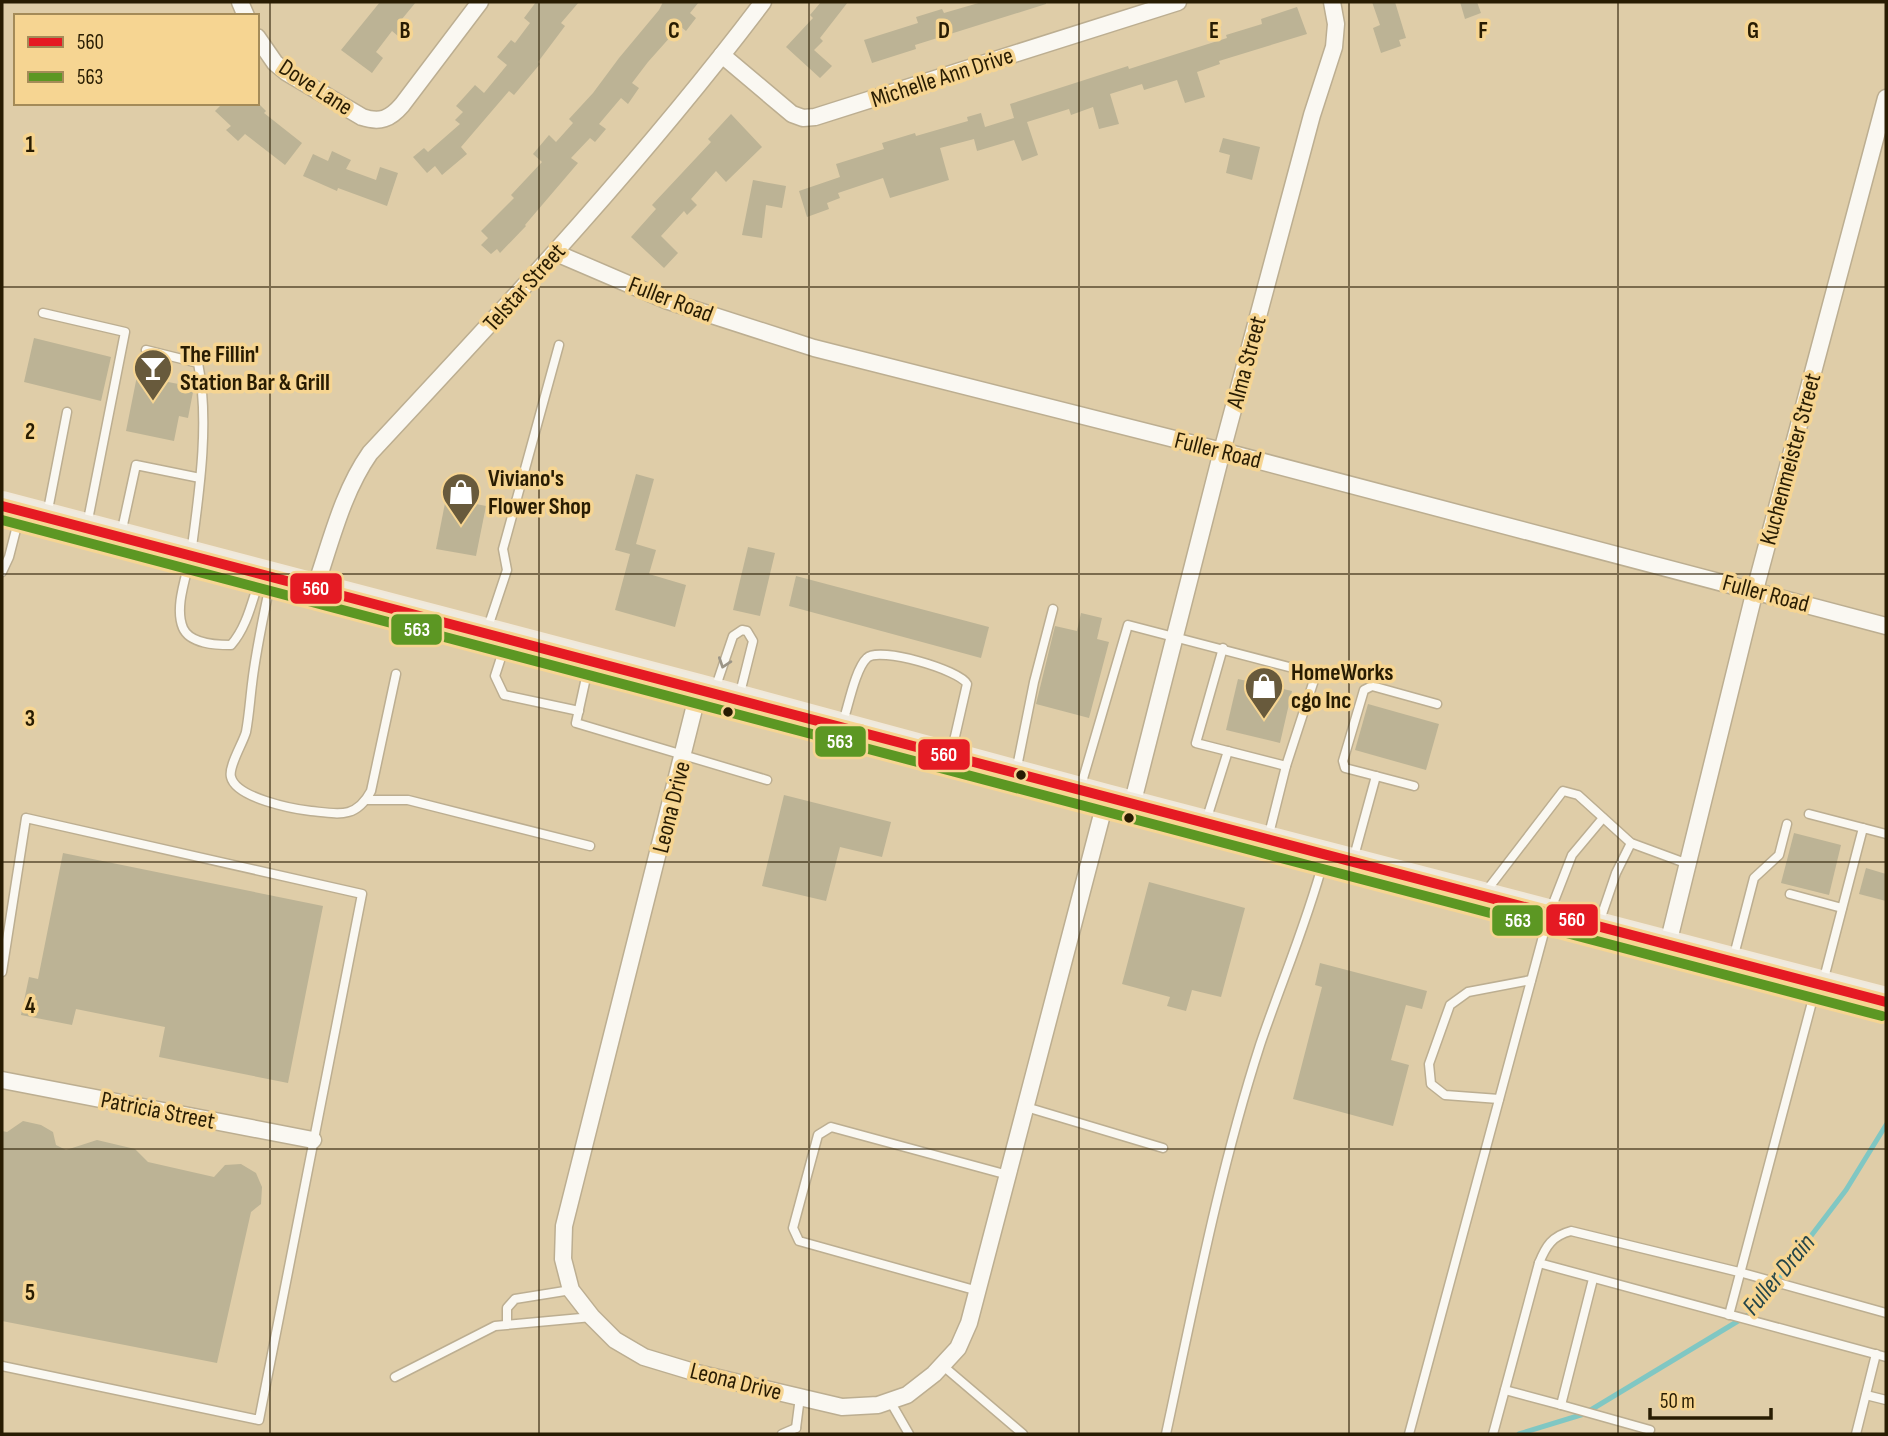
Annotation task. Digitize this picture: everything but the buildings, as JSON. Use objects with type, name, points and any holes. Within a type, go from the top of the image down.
[{"type":"main road","points":[[23,512],[1079,792],[1886,1002]]},
{"type":"street","name":"Dove Lane","points":[[259,40],[275,63],[286,72],[362,117],[372,121],[384,120],[402,105],[480,2]]},
{"type":"street","name":"Telstar Street","points":[[315,588],[349,489],[370,453],[556,253],[722,55],[762,2]]},
{"type":"street","name":"Michelle Ann Drive","points":[[722,55],[792,114],[803,118],[815,117],[1136,8],[1178,2]]},
{"type":"street","name":"Alma Street","points":[[1119,802],[1174,638],[1312,114],[1334,47],[1336,24],[1332,2]]},
{"type":"street","name":"Kuchenmeister Street","points":[[1668,944],[1755,590],[1886,98]]},
{"type":"street","name":"Fuller Road","points":[[556,253],[668,301],[814,348],[1222,451],[1886,626]]},
{"type":"street","name":"Leona Drive","points":[[717,694],[684,754],[564,1226],[563,1259],[571,1290],[615,1340],[644,1357],[697,1373],[842,1407],[878,1405],[907,1395],[958,1348],[978,1291],[1026,1107],[1119,802]]},
{"type":"street","name":"Patricia Street","points":[[2,1080],[313,1140]]},
{"type":"lane","points":[[43,313],[125,332],[87,528]]},
{"type":"lane","points":[[559,345],[503,548],[507,570],[497,636],[495,676],[504,695],[579,711]]},
{"type":"lane","points":[[146,350],[198,363],[203,388],[200,478],[181,607],[183,628],[191,637],[205,643],[230,645],[246,621],[267,575]]},
{"type":"lane","points":[[2,572],[23,512],[67,412]]},
{"type":"lane","points":[[120,537],[136,465],[200,478]]},
{"type":"lane","points":[[267,575],[251,685],[250,713],[230,776],[235,784],[267,802],[298,810],[332,813],[353,811],[362,806],[371,791],[396,674]]},
{"type":"lane","points":[[1015,775],[1034,682],[1053,609]]},
{"type":"lane","points":[[1079,792],[1128,625],[1223,648],[1316,674],[1286,766],[1267,841]]},
{"type":"lane","points":[[742,630],[747,631],[753,641],[717,694],[733,636],[742,630]]},
{"type":"lane","points":[[1223,648],[1196,743],[1286,766]]},
{"type":"lane","points":[[841,728],[861,666],[868,656],[876,654],[907,659],[964,677],[967,684],[950,757]]},
{"type":"lane","points":[[589,661],[576,723],[767,780]]},
{"type":"lane","points":[[1414,786],[1345,768],[1343,761],[1364,690],[1372,687],[1437,704]]},
{"type":"lane","points":[[1205,824],[1228,751]]},
{"type":"lane","points":[[1352,863],[1376,776]]},
{"type":"lane","points":[[1482,896],[1563,791],[1578,795],[1631,843],[1688,864]]},
{"type":"lane","points":[[366,800],[408,800],[590,846]]},
{"type":"lane","points":[[1809,814],[1886,834]]},
{"type":"lane","points":[[2,972],[26,818],[362,894],[259,1420],[2,1366]]},
{"type":"lane","points":[[1409,1434],[1549,914],[1573,855],[1603,818]]},
{"type":"lane","points":[[1732,962],[1754,878],[1779,855],[1787,824]]},
{"type":"lane","points":[[1728,1315],[1863,828]]},
{"type":"lane","points":[[1598,926],[1616,873],[1631,843]]},
{"type":"lane","points":[[1166,1434],[1226,1168],[1260,1046],[1311,908],[1325,856]]},
{"type":"lane","points":[[1790,894],[1842,908]]},
{"type":"lane","points":[[1499,1099],[1445,1095],[1431,1084],[1429,1064],[1450,1005],[1468,992],[1531,980]]},
{"type":"lane","points":[[1026,1107],[1163,1148]]},
{"type":"lane","points":[[978,1291],[799,1241],[793,1228],[818,1135],[831,1127],[1008,1175]]},
{"type":"lane","points":[[1493,1434],[1539,1263],[1547,1244],[1558,1234],[1570,1231],[1739,1272],[1886,1313]]},
{"type":"lane","points":[[1539,1263],[1886,1357]]},
{"type":"lane","points":[[1561,1405],[1593,1279]]},
{"type":"lane","points":[[507,1324],[507,1308],[515,1299],[571,1290]]},
{"type":"lane","points":[[395,1377],[495,1326],[592,1317]]},
{"type":"lane","points":[[1856,1434],[1876,1354]]},
{"type":"lane","points":[[942,1365],[1023,1434]]},
{"type":"lane","points":[[1506,1390],[1650,1430]]},
{"type":"lane","points":[[1866,1395],[1886,1400]]},
{"type":"lane","points":[[782,1434],[799,1431],[800,1397]]},
{"type":"lane","points":[[890,1401],[909,1434]]},
{"type":"waterway","name":"Fuller Drain","points":[[1519,1434],[1584,1414],[1753,1312],[1846,1190],[1886,1125]]},
{"type":"transit line","name":"560","points":[[2,506],[1886,1002]]},
{"type":"transit line","name":"563","points":[[2,520],[1882,1016]]},
{"type":"place","name":"The Fillin' Station Bar & Grill","points":[[153,402]]},
{"type":"place","name":"Viviano's Flower Shop","points":[[461,526]]},
{"type":"place","name":"HomeWorks cgo Inc","points":[[1264,720]]}]
